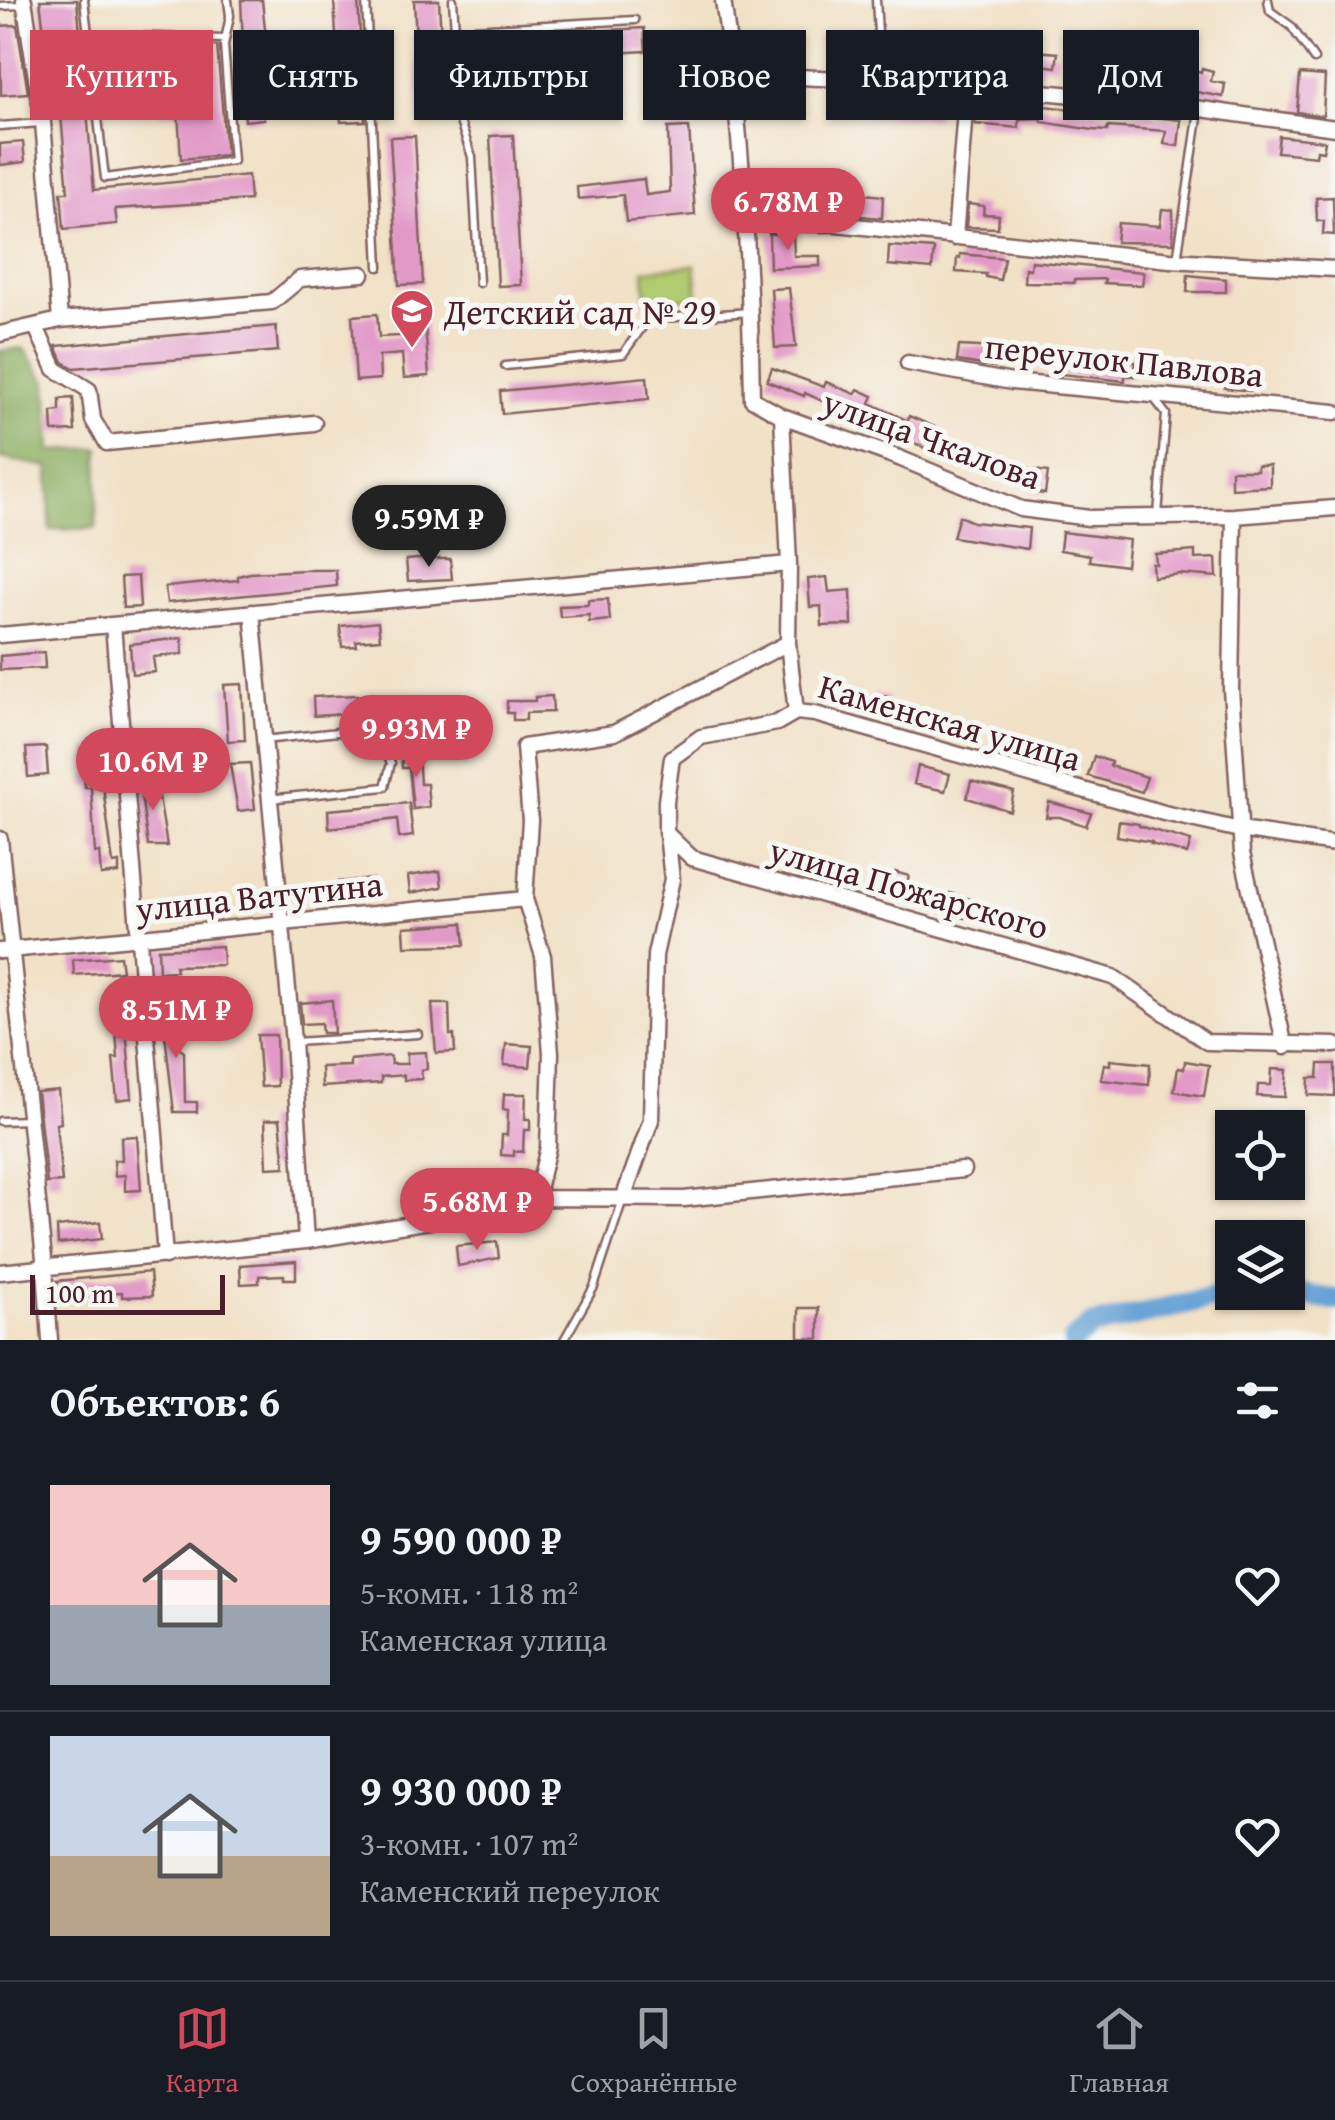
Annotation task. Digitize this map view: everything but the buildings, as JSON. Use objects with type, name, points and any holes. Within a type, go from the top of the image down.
[{"type":"street","points":[[723,0],[727,30]]},
{"type":"street","points":[[23,2],[43,123],[60,320]]},
{"type":"street","points":[[1199,110],[1335,128]]},
{"type":"street","points":[[737,120],[751,312]]},
{"type":"street","points":[[955,238],[964,120]]},
{"type":"street","points":[[744,223],[836,224],[1177,260],[1335,269]]},
{"type":"street","points":[[0,334],[60,320],[272,302],[300,279],[362,274]]},
{"type":"street","name":"улица Чкалова","points":[[751,312],[752,399],[782,416],[899,458],[1021,509],[1088,518],[1234,516],[1335,508]]},
{"type":"street","points":[[36,327],[54,369],[89,390],[93,420],[107,443],[314,424]]},
{"type":"street","name":"переулок Павлова","points":[[908,363],[1012,382],[1335,412]]},
{"type":"street","name":"Каменская улица","points":[[782,416],[788,643],[796,712],[815,714],[1164,813],[1240,830],[1335,844]]},
{"type":"street","points":[[1234,516],[1231,689],[1242,853],[1285,1046]]},
{"type":"street","points":[[0,635],[788,564]]},
{"type":"street","points":[[252,612],[293,1042],[306,1242]]},
{"type":"street","points":[[114,625],[165,1256]]},
{"type":"street","points":[[536,1198],[548,1147],[551,1053],[543,956],[525,898],[530,820],[524,748],[614,733],[788,643]]},
{"type":"street","points":[[623,1199],[650,1120],[655,955],[672,879],[666,801],[672,758],[701,737],[777,724],[796,712]]},
{"type":"street","name":"улица Пожарского","points":[[666,833],[692,858],[1113,976],[1207,1042],[1335,1046]]},
{"type":"street","points":[[0,839],[6,951],[30,1120],[50,1340]]},
{"type":"street","name":"улица Ватутина","points":[[6,951],[525,898]]},
{"type":"street","points":[[0,1272],[306,1242],[536,1198],[684,1199],[963,1170]]},
{"type":"lane","points":[[84,0],[87,30]]},
{"type":"lane","points":[[98,120],[104,178],[233,160],[225,39],[230,16],[228,0]]},
{"type":"lane","points":[[366,0],[379,267]]},
{"type":"lane","points":[[453,0],[455,30],[635,20]]},
{"type":"lane","points":[[876,0],[878,30]]},
{"type":"lane","points":[[1268,0],[1270,11],[1290,26],[1314,58]]},
{"type":"lane","points":[[0,6],[23,2]]},
{"type":"lane","points":[[213,39],[225,39]]},
{"type":"lane","points":[[459,120],[472,156],[479,283]]},
{"type":"lane","points":[[1177,260],[1198,120]]},
{"type":"lane","points":[[0,126],[43,123]]},
{"type":"lane","points":[[506,366],[623,354],[648,319],[751,312]]},
{"type":"lane","points":[[1149,392],[1166,414],[1158,517]]},
{"type":"lane","points":[[263,740],[375,728],[391,763],[385,787],[268,799]]},
{"type":"lane","points":[[293,1042],[418,1034]]},
{"type":"lane","points":[[0,1121],[30,1120]]},
{"type":"lane","points":[[564,1340],[594,1287],[623,1199]]},
{"type":"green space","points":[[695,265],[698,297],[647,302],[644,270]]},
{"type":"green space","points":[[23,348],[47,382],[51,451],[99,448],[96,528],[50,530],[49,467],[0,458],[0,351]]},
{"type":"waterway","points":[[1305,1296],[1335,1300]]},
{"type":"waterway","points":[[1074,1340],[1091,1326],[1215,1297]]},
{"type":"place","name":"Детский сад № 29","points":[[412,349]]}]
